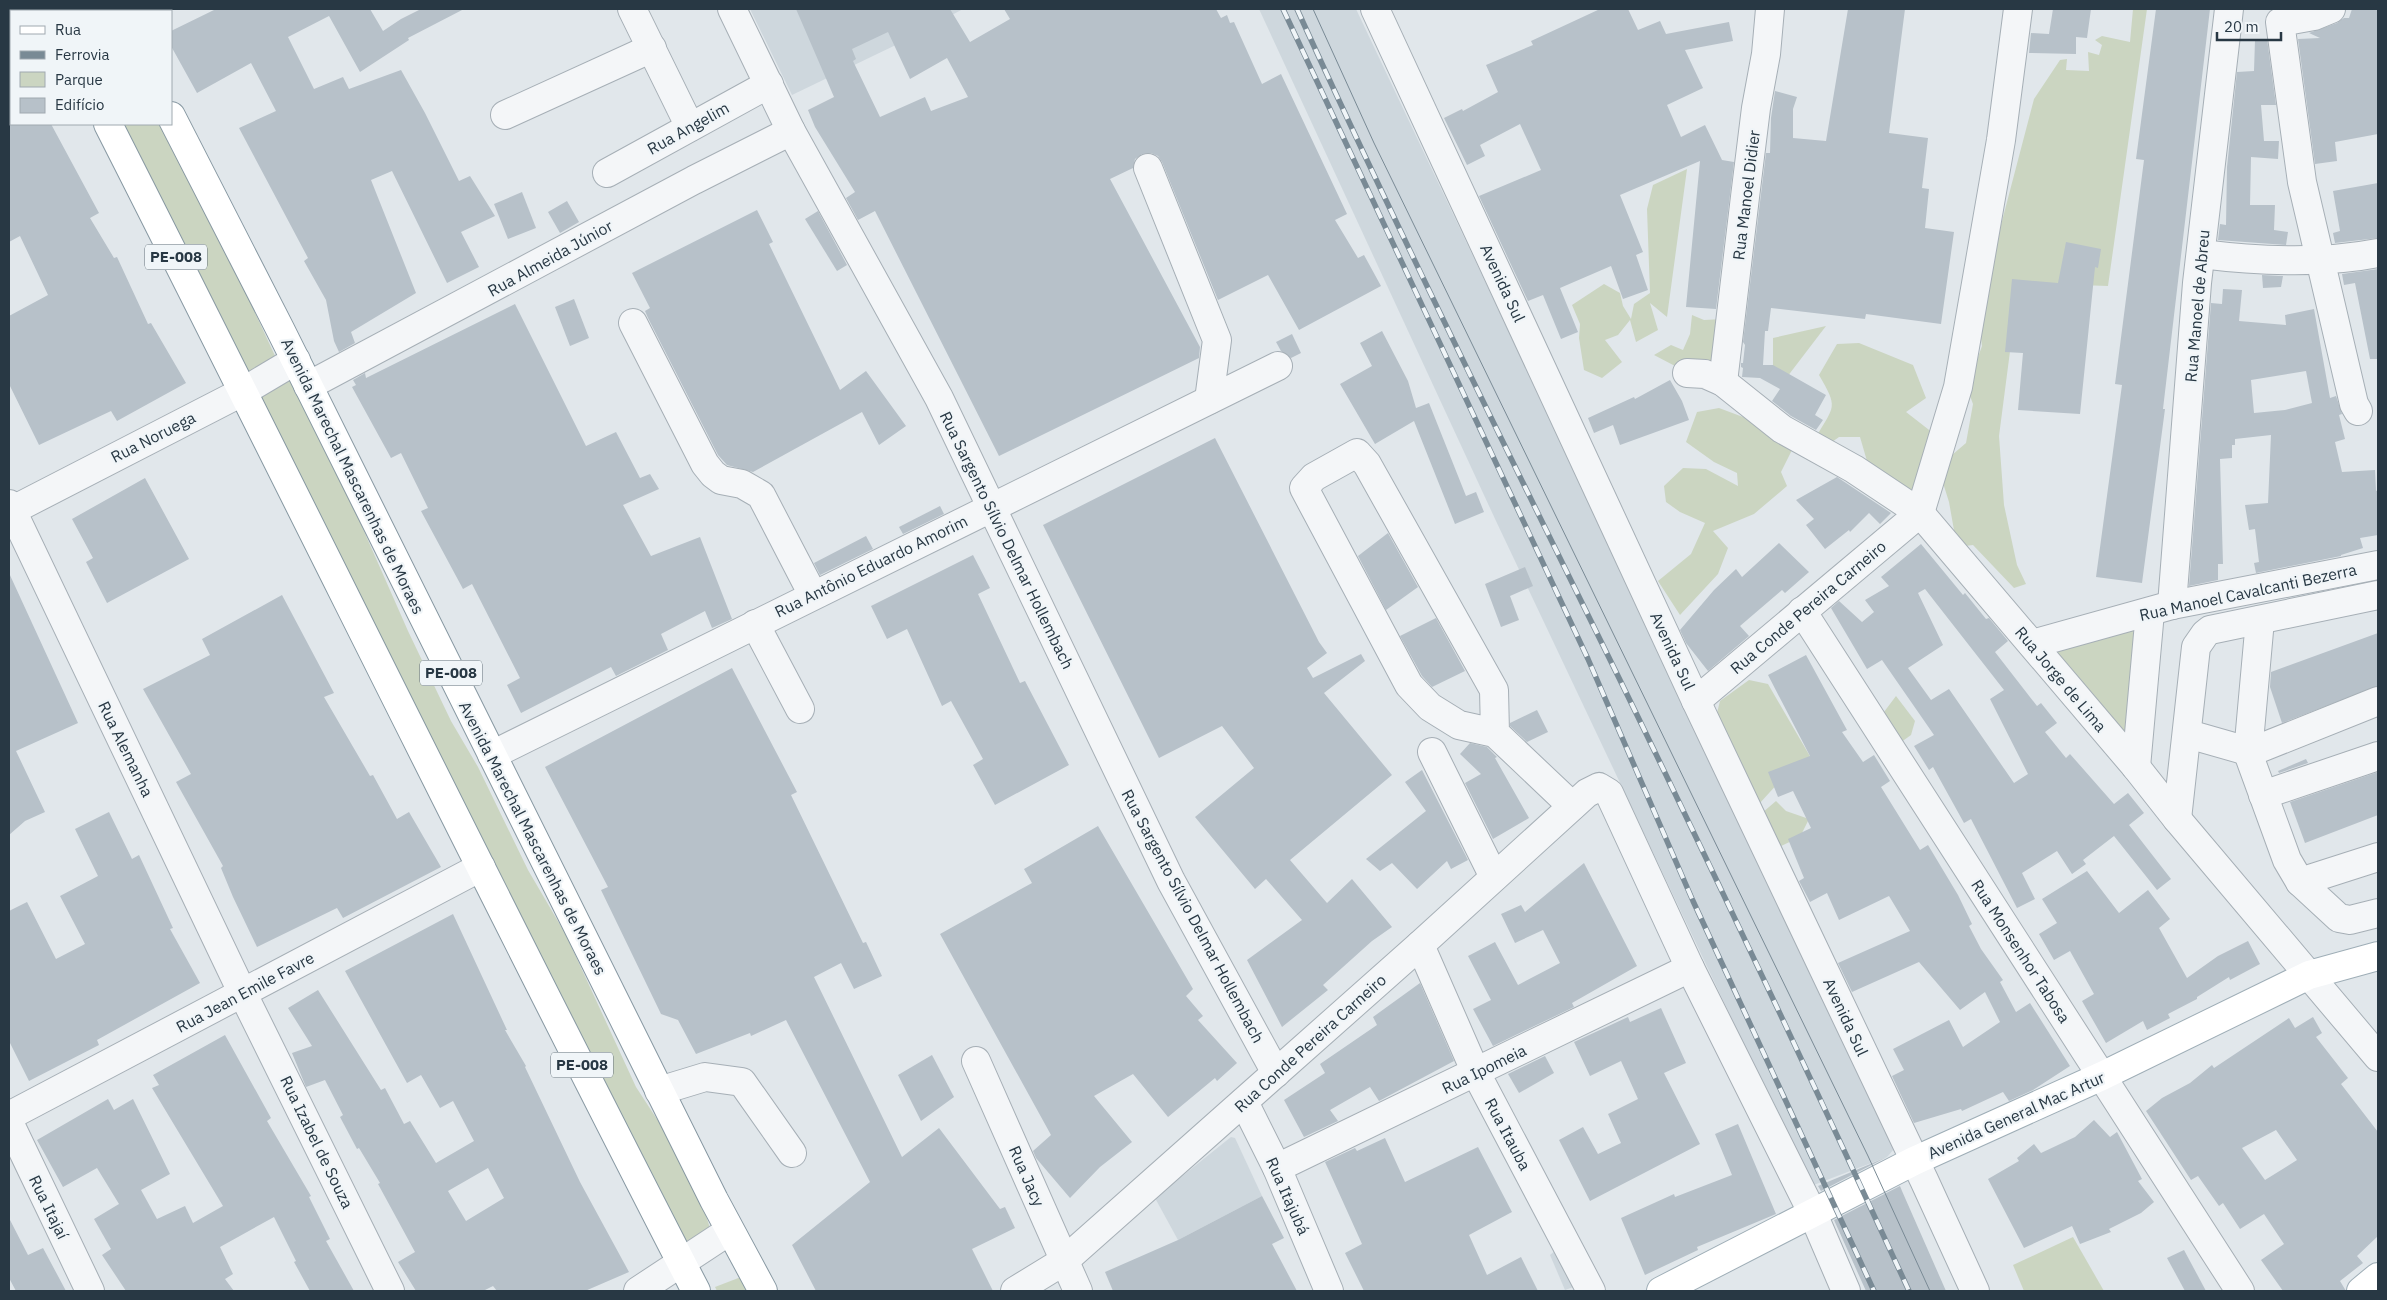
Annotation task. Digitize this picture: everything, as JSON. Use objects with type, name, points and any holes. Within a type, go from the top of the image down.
[{"type":"main road","name":"Avenida Marechal Mascarenhas de Moraes","points":[[172,118],[296,360],[729,1231],[763,1291]]},
{"type":"main road","name":"PE-008","points":[[109,125],[244,390],[481,867],[696,1291]]},
{"type":"main road","name":"Avenida General Mac Artur","points":[[1661,1291],[1914,1161],[2102,1076],[2309,975],[2378,956]]},
{"type":"main road","points":[[2361,1291],[2378,1277]]},
{"type":"street","points":[[632,9],[690,127]]},
{"type":"street","name":"Rua Sargento Sílvio Delmar Hollembach","points":[[732,9],[791,131],[939,398],[1171,881],[1276,1073]]},
{"type":"street","name":"Avenida Sul","points":[[1375,9],[1696,701],[1975,1291]]},
{"type":"street","name":"Rua Manoel Didier","points":[[1723,382],[1744,197],[1756,108],[1766,54],[1770,9]]},
{"type":"street","points":[[1920,513],[1956,397],[2001,140],[2018,9]]},
{"type":"street","name":"Rua Manoel de Abreu","points":[[2136,767],[2161,608],[2229,9]]},
{"type":"street","points":[[2331,9],[2314,16],[2280,22],[2302,182],[2354,404],[2358,411]]},
{"type":"street","points":[[505,115],[652,48]]},
{"type":"street","name":"Rua Angelim","points":[[607,173],[769,84]]},
{"type":"street","name":"Rua Almeida Júnior","points":[[308,386],[694,180],[791,131]]},
{"type":"street","points":[[1148,168],[1217,340],[1209,400]]},
{"type":"street","points":[[2201,254],[2250,260],[2321,258],[2378,253]]},
{"type":"street","points":[[633,323],[705,464],[721,480],[742,484],[761,495],[813,595]]},
{"type":"street","name":"Rua Noruega","points":[[10,509],[244,390],[296,360]]},
{"type":"street","name":"Rua Antônio Eduardo Amorim","points":[[492,755],[991,506],[1278,366]]},
{"type":"street","name":"Rua Jorge de Lima","points":[[1687,373],[1705,374],[1723,382],[1782,429],[1854,469],[1920,513],[2378,1056]]},
{"type":"street","points":[[1495,733],[1494,690],[1368,464],[1357,453],[1314,477],[1304,488],[1409,685],[1430,707],[1459,725],[1495,733],[1572,806]]},
{"type":"street","name":"Rua Alemanha","points":[[10,509],[243,994]]},
{"type":"street","name":"Rua Conde Pereira Carneiro","points":[[1696,701],[1920,513]]},
{"type":"street","name":"Rua Manoel Cavalcanti Bezerra","points":[[2032,644],[2161,608],[2378,565]]},
{"type":"street","points":[[2177,818],[2198,642],[2210,630],[2378,595]]},
{"type":"street","name":"Rua Monsenhor Tabosa","points":[[1802,611],[2240,1291]]},
{"type":"street","points":[[2260,620],[2248,753],[2287,860],[2300,882],[2339,918],[2350,920],[2378,912]]},
{"type":"street","points":[[755,624],[800,709]]},
{"type":"street","points":[[2248,753],[2378,701]]},
{"type":"street","points":[[2188,734],[2244,750],[2248,753]]},
{"type":"street","points":[[1432,752],[1494,877]]},
{"type":"street","points":[[2263,795],[2378,756]]},
{"type":"street","name":"Rua Conde Pereira Carneiro","points":[[1015,1291],[1064,1261],[1420,945],[1572,806],[1587,793],[1599,787],[1609,793],[1690,968]]},
{"type":"street","points":[[2300,882],[2378,857]]},
{"type":"street","name":"Rua Jean Emile Favre","points":[[9,1116],[481,867]]},
{"type":"street","name":"Rua Itauba","points":[[1420,945],[1476,1073],[1591,1291]]},
{"type":"street","points":[[1690,968],[1813,1214],[1846,1291]]},
{"type":"street","name":"Rua Ipomeia","points":[[1277,1168],[1690,968]]},
{"type":"street","name":"Rua Izabel de Souza","points":[[243,994],[390,1291]]},
{"type":"street","name":"Rua Jacy","points":[[976,1061],[1078,1291]]},
{"type":"street","points":[[659,1091],[705,1077],[742,1082],[792,1153]]},
{"type":"street","name":"Rua Itajubá","points":[[1244,1102],[1277,1168],[1329,1291]]},
{"type":"street","name":"Rua Itajaí","points":[[9,1122],[90,1291]]},
{"type":"street","points":[[638,1291],[729,1231]]},
{"type":"shaded area","points":[[750,9],[963,9],[902,42],[792,95]]},
{"type":"shaded area","points":[[1259,9],[1356,9],[1895,1148],[1887,1157],[1811,1186],[1496,521]]},
{"type":"shaded area","points":[[1231,1137],[1235,1138],[1262,1196],[1178,1240],[1155,1198]]},
{"type":"shaded area","points":[[1561,1246],[1582,1284],[1565,1290],[1550,1255]]},
{"type":"green space","points":[[2133,9],[2147,9],[2108,286],[2025,283],[2012,336],[1999,436],[2004,505],[2017,565],[2026,584],[2014,588],[1973,545],[1957,547],[1949,502],[1938,467],[1966,443],[1973,404],[1967,388],[1982,346],[1977,307],[1991,263],[2034,99],[2060,60],[2067,59],[2066,70],[2089,71],[2088,52],[2099,55],[2102,45],[2095,40],[2102,36],[2130,42]]},
{"type":"green space","points":[[117,125],[162,125],[196,185],[276,358],[243,376]]},
{"type":"green space","points":[[1687,169],[1667,317],[1650,303],[1658,330],[1636,342],[1630,320],[1618,335],[1605,340],[1622,362],[1602,378],[1584,370],[1579,338],[1580,324],[1572,305],[1604,284],[1620,293],[1623,306],[1631,319],[1634,304],[1650,293],[1647,209],[1653,185]]},
{"type":"green space","points":[[1692,315],[1704,320],[1724,319],[1718,361],[1675,366],[1654,355],[1671,345],[1683,350],[1690,334]]},
{"type":"green space","points":[[1826,326],[1784,381],[1773,371],[1773,338]]},
{"type":"green space","points":[[1859,343],[1913,365],[1926,398],[1906,412],[1933,433],[1929,470],[1910,491],[1867,461],[1860,437],[1839,437],[1825,447],[1816,437],[1832,406],[1829,394],[1819,375],[1837,344]]},
{"type":"green space","points":[[292,377],[333,461],[408,631],[451,721],[478,767],[528,870],[566,935],[636,1087],[694,1176],[712,1235],[686,1250],[254,395]]},
{"type":"green space","points":[[1719,408],[1759,423],[1793,448],[1781,472],[1787,486],[1754,514],[1713,531],[1728,548],[1718,574],[1680,615],[1658,581],[1691,554],[1705,523],[1680,512],[1666,502],[1664,486],[1683,468],[1706,469],[1738,486],[1737,473],[1714,462],[1686,442],[1697,412]]},
{"type":"green space","points":[[2144,619],[2125,745],[2043,648]]},
{"type":"green space","points":[[1749,680],[1768,684],[1811,758],[1791,769],[1759,804],[1716,717],[1720,701]]},
{"type":"green space","points":[[1896,696],[1915,721],[1911,735],[1897,745],[1881,716]]},
{"type":"green space","points":[[1776,801],[1786,811],[1809,819],[1800,837],[1779,847],[1762,813]]},
{"type":"green space","points":[[2073,1237],[2104,1291],[2024,1291],[2013,1265]]},
{"type":"green space","points":[[741,1277],[749,1291],[717,1291],[715,1287]]},
{"type":"building","points":[[216,9],[370,9],[383,31],[421,9],[464,9],[408,38],[409,40],[360,72],[329,16],[288,37],[314,89],[343,77],[349,89],[401,70],[459,181],[470,176],[495,216],[461,232],[479,267],[447,283],[392,171],[371,180],[416,293],[351,332],[355,343],[339,352],[334,341],[326,300],[304,261],[308,258],[239,128],[276,111],[251,63],[197,93],[172,48],[172,31]]},
{"type":"building","points":[[796,9],[950,9],[970,42],[1010,19],[1004,9],[1216,9],[1221,18],[1227,15],[1230,23],[1234,22],[1262,84],[1281,74],[1347,214],[1335,220],[1358,258],[1364,255],[1381,286],[1299,330],[1268,275],[1218,300],[1162,162],[1158,156],[1151,153],[1142,154],[1135,159],[1133,168],[1110,179],[1200,347],[1199,358],[999,456],[875,211],[858,220],[846,198],[855,192],[815,127],[808,110],[834,97]],"holes":[[[888,32],[910,79],[947,58],[968,97],[931,111],[925,97],[880,117],[853,61],[856,59],[852,49]]]},
{"type":"building","points":[[1600,9],[1628,9],[1638,30],[1660,21],[1666,34],[1729,22],[1733,41],[1685,50],[1703,88],[1667,105],[1681,137],[1705,125],[1722,160],[1734,162],[1716,309],[1686,307],[1700,161],[1620,195],[1643,252],[1636,255],[1648,290],[1623,299],[1611,266],[1560,288],[1578,332],[1561,339],[1543,295],[1528,301],[1479,196],[1541,170],[1520,124],[1480,145],[1485,156],[1467,165],[1444,118],[1462,109],[1463,111],[1498,92],[1486,65],[1533,45],[1531,41]]},
{"type":"building","points":[[1848,9],[1905,9],[1889,133],[1928,138],[1922,188],[1929,189],[1925,228],[1954,232],[1941,324],[1866,314],[1865,319],[1771,308],[1768,331],[1765,331],[1763,365],[1773,365],[1826,395],[1815,415],[1823,420],[1816,430],[1791,416],[1772,401],[1780,389],[1760,378],[1742,377],[1743,368],[1741,363],[1743,363],[1745,345],[1743,342],[1766,153],[1770,153],[1771,118],[1775,91],[1797,97],[1793,109],[1793,138],[1826,141]]},
{"type":"building","points":[[2053,9],[2091,9],[2087,38],[2076,37],[2076,54],[2029,53],[2031,33],[2049,34]]},
{"type":"building","points":[[2156,9],[2210,9],[2163,409],[2165,409],[2142,583],[2096,577],[2122,385],[2115,384],[2144,160],[2136,159]]},
{"type":"building","points":[[2352,9],[2378,9],[2378,134],[2335,142],[2337,161],[2315,164],[2298,39],[2320,38],[2309,33],[2337,23],[2344,18],[2349,18]]},
{"type":"building","points":[[2267,39],[2276,105],[2261,105],[2264,141],[2279,141],[2278,159],[2251,157],[2250,205],[2275,205],[2274,230],[2288,232],[2286,245],[2218,240],[2220,224],[2226,225],[2227,167],[2237,72],[2254,71],[2255,40]]},
{"type":"building","points":[[9,124],[52,125],[99,213],[90,218],[114,258],[117,257],[148,324],[151,323],[186,383],[117,421],[111,411],[39,445],[9,384],[9,316],[48,295],[20,236],[9,242]]},
{"type":"building","points":[[2378,183],[2378,238],[2335,243],[2333,233],[2340,231],[2333,191]]},
{"type":"building","points":[[522,192],[536,228],[508,239],[494,204]]},
{"type":"building","points":[[567,201],[579,222],[560,233],[548,212]]},
{"type":"building","points":[[757,210],[773,242],[769,244],[840,390],[866,371],[906,426],[879,445],[862,412],[753,472],[727,465],[718,455],[648,318],[645,311],[650,308],[632,273]]},
{"type":"building","points":[[818,211],[847,265],[837,271],[805,219]]},
{"type":"building","points":[[2066,242],[2101,249],[2098,268],[2095,267],[2080,414],[2018,410],[2023,353],[2005,352],[2012,279],[2058,283]]},
{"type":"building","points":[[2378,269],[2378,359],[2370,359],[2355,283],[2344,285],[2342,274]]},
{"type":"building","points":[[2262,275],[2283,276],[2281,287],[2263,288]]},
{"type":"building","points":[[2223,289],[2242,290],[2239,321],[2286,325],[2285,315],[2314,309],[2330,398],[2336,396],[2342,414],[2339,415],[2345,439],[2335,442],[2342,472],[2375,470],[2376,491],[2378,490],[2378,535],[2360,538],[2363,548],[2341,556],[2256,573],[2254,563],[2259,562],[2255,529],[2249,530],[2245,505],[2268,503],[2271,435],[2235,439],[2235,445],[2232,445],[2232,458],[2220,459],[2223,564],[2218,564],[2218,580],[2189,586],[2211,303],[2222,304]],"holes":[[[2306,371],[2312,403],[2285,410],[2254,413],[2251,380]]]},
{"type":"building","points":[[574,299],[589,338],[570,346],[555,307]]},
{"type":"building","points":[[515,304],[586,446],[616,432],[640,478],[650,474],[659,489],[623,505],[651,556],[700,537],[732,619],[712,628],[705,611],[661,634],[668,650],[616,676],[611,667],[521,713],[507,685],[520,678],[472,584],[463,589],[421,511],[428,508],[401,453],[391,458],[352,387],[356,385],[353,380],[365,373],[366,378]]},
{"type":"building","points":[[1382,331],[1408,381],[1416,408],[1429,403],[1466,496],[1476,492],[1484,512],[1455,524],[1414,421],[1375,444],[1340,384],[1372,366],[1360,343]]},
{"type":"building","points":[[1292,334],[1301,353],[1291,358],[1281,351],[1276,342]]},
{"type":"building","points":[[1670,380],[1682,401],[1689,420],[1620,445],[1613,425],[1594,433],[1588,418],[1634,397],[1635,399]]},
{"type":"building","points":[[1215,438],[1319,642],[1327,653],[1307,668],[1313,678],[1361,654],[1365,661],[1324,693],[1392,775],[1290,860],[1327,903],[1352,879],[1392,927],[1372,941],[1323,985],[1328,990],[1282,1027],[1247,960],[1302,920],[1266,879],[1255,889],[1195,817],[1254,768],[1222,726],[1159,758],[1043,525]]},
{"type":"building","points":[[1837,477],[1891,513],[1880,524],[1869,513],[1850,532],[1849,530],[1825,549],[1806,525],[1814,519],[1796,500]]},
{"type":"building","points":[[145,478],[189,559],[107,603],[86,562],[93,558],[72,519]]},
{"type":"building","points":[[940,506],[944,514],[903,534],[899,527]]},
{"type":"building","points":[[1388,533],[1418,587],[1386,610],[1358,556]]},
{"type":"building","points":[[866,536],[873,549],[820,575],[814,563]]},
{"type":"building","points":[[1779,543],[1809,572],[1785,593],[1782,590],[1740,626],[1749,636],[1708,671],[1686,643],[1680,630],[1714,590],[1736,569],[1742,577]]},
{"type":"building","points":[[1921,544],[1963,595],[1965,593],[1986,619],[1989,618],[2008,641],[1995,652],[2037,706],[2041,703],[2057,723],[2045,732],[2066,758],[2070,754],[2114,804],[2128,793],[2144,813],[2129,825],[2171,879],[2157,890],[2114,836],[2083,860],[2086,864],[2072,874],[2057,851],[2022,873],[2035,899],[2017,908],[1971,819],[1964,823],[1933,767],[1929,770],[1914,746],[1934,735],[1882,660],[1867,669],[1831,608],[1839,601],[1862,622],[1874,612],[1865,600],[1889,586],[1881,577]],"holes":[[[1925,589],[2004,690],[1990,699],[2028,774],[2014,783],[1949,689],[1931,700],[1908,668],[1943,645],[1918,593]]]},
{"type":"building","points":[[973,555],[990,588],[978,594],[1020,683],[1025,681],[1069,765],[995,805],[973,765],[983,759],[951,701],[942,706],[907,629],[887,639],[871,606]]},
{"type":"building","points":[[1525,567],[1533,586],[1510,596],[1519,620],[1501,627],[1485,584]]},
{"type":"building","points":[[9,573],[78,723],[16,751],[45,812],[25,821],[9,835]]},
{"type":"building","points":[[282,595],[334,693],[324,697],[370,776],[373,775],[397,819],[409,812],[441,867],[343,918],[337,908],[257,947],[233,897],[221,868],[223,866],[176,782],[191,774],[143,689],[210,655],[202,639]]},
{"type":"building","points":[[1436,618],[1465,671],[1432,687],[1422,676],[1400,636]]},
{"type":"building","points":[[2378,633],[2378,686],[2282,723],[2270,687],[2271,672]]},
{"type":"building","points":[[1806,655],[1847,730],[1842,732],[1863,762],[1874,755],[1890,781],[1881,787],[1920,850],[1928,845],[1958,895],[1972,924],[1969,926],[1981,949],[2003,980],[2000,982],[2016,1012],[2030,1003],[2070,1066],[2033,1090],[2009,1101],[2003,1092],[1962,1111],[1961,1109],[1914,1123],[1892,1076],[1904,1070],[1893,1049],[1949,1020],[1963,1047],[2000,1022],[1985,992],[1960,1010],[1919,962],[1852,992],[1838,963],[1910,931],[1889,896],[1839,920],[1827,893],[1810,902],[1799,881],[1804,878],[1788,839],[1811,828],[1793,791],[1778,797],[1768,772],[1810,756],[1768,675]]},
{"type":"building","points":[[732,668],[797,792],[791,795],[863,943],[866,942],[882,976],[854,989],[841,963],[814,977],[902,1157],[939,1128],[1000,1209],[1005,1207],[1015,1228],[972,1249],[993,1291],[816,1291],[792,1245],[870,1182],[786,1020],[751,1036],[750,1033],[696,1054],[678,1020],[661,1014],[601,890],[608,887],[545,767]]},
{"type":"building","points":[[1537,710],[1548,732],[1527,742],[1510,726],[1510,723]]},
{"type":"building","points":[[1470,743],[1487,747],[1497,757],[1495,758],[1529,818],[1493,839],[1465,783],[1481,774],[1460,754]]},
{"type":"building","points":[[2306,759],[2308,763],[2279,773],[2278,771]]},
{"type":"building","points":[[1422,770],[1468,860],[1451,869],[1447,861],[1417,889],[1392,863],[1380,871],[1366,859],[1426,811],[1405,782]]},
{"type":"building","points":[[2378,772],[2378,815],[2305,843],[2290,802]]},
{"type":"building","points":[[109,812],[132,859],[139,855],[173,928],[170,929],[200,983],[97,1040],[99,1045],[29,1081],[9,1041],[9,911],[27,902],[56,959],[85,944],[60,896],[98,876],[75,829]]},
{"type":"building","points":[[1098,826],[1193,989],[1186,996],[1203,1016],[1198,1020],[1237,1063],[1217,1081],[1215,1078],[1168,1117],[1133,1074],[1094,1096],[1132,1142],[1100,1167],[1070,1198],[1036,1158],[1033,1151],[1051,1135],[940,934],[1032,883],[1024,869]]},
{"type":"building","points":[[1584,863],[1637,966],[1572,1003],[1574,1007],[1493,1046],[1473,1009],[1491,1000],[1468,956],[1495,942],[1518,985],[1560,963],[1543,930],[1515,943],[1501,914],[1521,905],[1525,912]]},
{"type":"building","points":[[2087,871],[2119,913],[2148,890],[2170,919],[2159,928],[2187,978],[2218,956],[2248,941],[2260,964],[2230,980],[2229,977],[2197,997],[2197,999],[2168,1014],[2170,1018],[2147,1030],[2143,1021],[2106,1043],[2082,1001],[2094,994],[2070,951],[2054,960],[2039,934],[2057,923],[2042,899]]},
{"type":"building","points":[[453,914],[507,1030],[505,1030],[526,1066],[580,1182],[629,1272],[585,1291],[497,1291],[493,1286],[483,1291],[416,1291],[398,1262],[415,1252],[378,1184],[380,1183],[359,1148],[357,1149],[340,1117],[343,1115],[325,1080],[306,1087],[292,1053],[312,1046],[288,1008],[318,990],[381,1090],[385,1088],[404,1124],[410,1121],[436,1163],[474,1141],[453,1101],[440,1108],[421,1075],[407,1083],[345,971]],"holes":[[[488,1168],[504,1198],[466,1221],[448,1191]]]},
{"type":"building","points":[[1420,983],[1454,1061],[1379,1101],[1370,1087],[1330,1110],[1338,1121],[1304,1137],[1284,1100],[1325,1073],[1320,1064],[1377,1025],[1373,1017]]},
{"type":"building","points":[[1661,1008],[1686,1063],[1664,1073],[1700,1144],[1590,1201],[1559,1140],[1583,1127],[1598,1154],[1621,1143],[1608,1114],[1638,1099],[1621,1061],[1590,1076],[1574,1042],[1628,1017],[1630,1022]]},
{"type":"building","points":[[2313,1017],[2322,1033],[2316,1037],[2348,1078],[2341,1084],[2378,1132],[2378,1236],[2357,1256],[2363,1263],[2340,1281],[2346,1291],[2283,1291],[2261,1260],[2284,1244],[2264,1214],[2240,1229],[2223,1203],[2219,1206],[2198,1176],[2191,1180],[2146,1111],[2162,1098],[2190,1083],[2212,1065],[2214,1068],[2289,1018],[2295,1028]],"holes":[[[2276,1130],[2297,1160],[2265,1180],[2242,1148]]]},
{"type":"building","points":[[225,1035],[271,1118],[267,1121],[311,1196],[309,1197],[330,1239],[326,1241],[354,1291],[310,1291],[294,1262],[296,1261],[274,1217],[220,1247],[233,1274],[225,1279],[234,1291],[126,1291],[102,1255],[111,1249],[94,1219],[119,1204],[97,1168],[63,1187],[37,1140],[108,1099],[114,1110],[133,1099],[170,1174],[141,1190],[157,1219],[185,1206],[193,1223],[223,1206],[152,1088],[159,1085],[153,1075]]},
{"type":"building","points":[[932,1055],[954,1097],[921,1121],[898,1075]]},
{"type":"building","points":[[1545,1056],[1554,1073],[1519,1093],[1508,1074]]},
{"type":"building","points":[[2094,1120],[2110,1137],[2117,1132],[2142,1179],[2138,1181],[2154,1202],[2141,1213],[2109,1229],[2111,1232],[2080,1244],[2072,1226],[2024,1248],[1988,1179],[2019,1161],[2017,1158],[2034,1144],[2041,1153],[2075,1137]]},
{"type":"building","points":[[1738,1124],[1776,1214],[1697,1247],[1698,1250],[1645,1275],[1621,1218],[1674,1194],[1675,1197],[1732,1175],[1715,1134]]},
{"type":"building","points":[[1385,1138],[1405,1182],[1478,1147],[1512,1212],[1469,1235],[1487,1275],[1521,1257],[1538,1291],[1364,1291],[1345,1253],[1362,1244],[1325,1162],[1355,1148],[1357,1151]]},
{"type":"building","points":[[1887,1157],[1821,1191],[1818,1186]]},
{"type":"building","points":[[1900,1186],[1946,1291],[1866,1291],[1834,1220]]},
{"type":"building","points":[[1262,1196],[1284,1238],[1272,1244],[1297,1291],[1113,1291],[1105,1272],[1178,1240]]},
{"type":"building","points":[[9,1218],[28,1255],[43,1248],[66,1291],[16,1291],[9,1278]]},
{"type":"building","points":[[2184,1250],[2206,1291],[2185,1291],[2167,1258]]},
{"type":"tram line","points":[[1313,9],[1374,143],[1868,1156],[1930,1291]]},
{"type":"railway","points":[[1283,9],[1588,659],[1693,901],[1874,1291]]},
{"type":"railway","points":[[1297,9],[1415,261],[1729,907],[1909,1291]]}]
